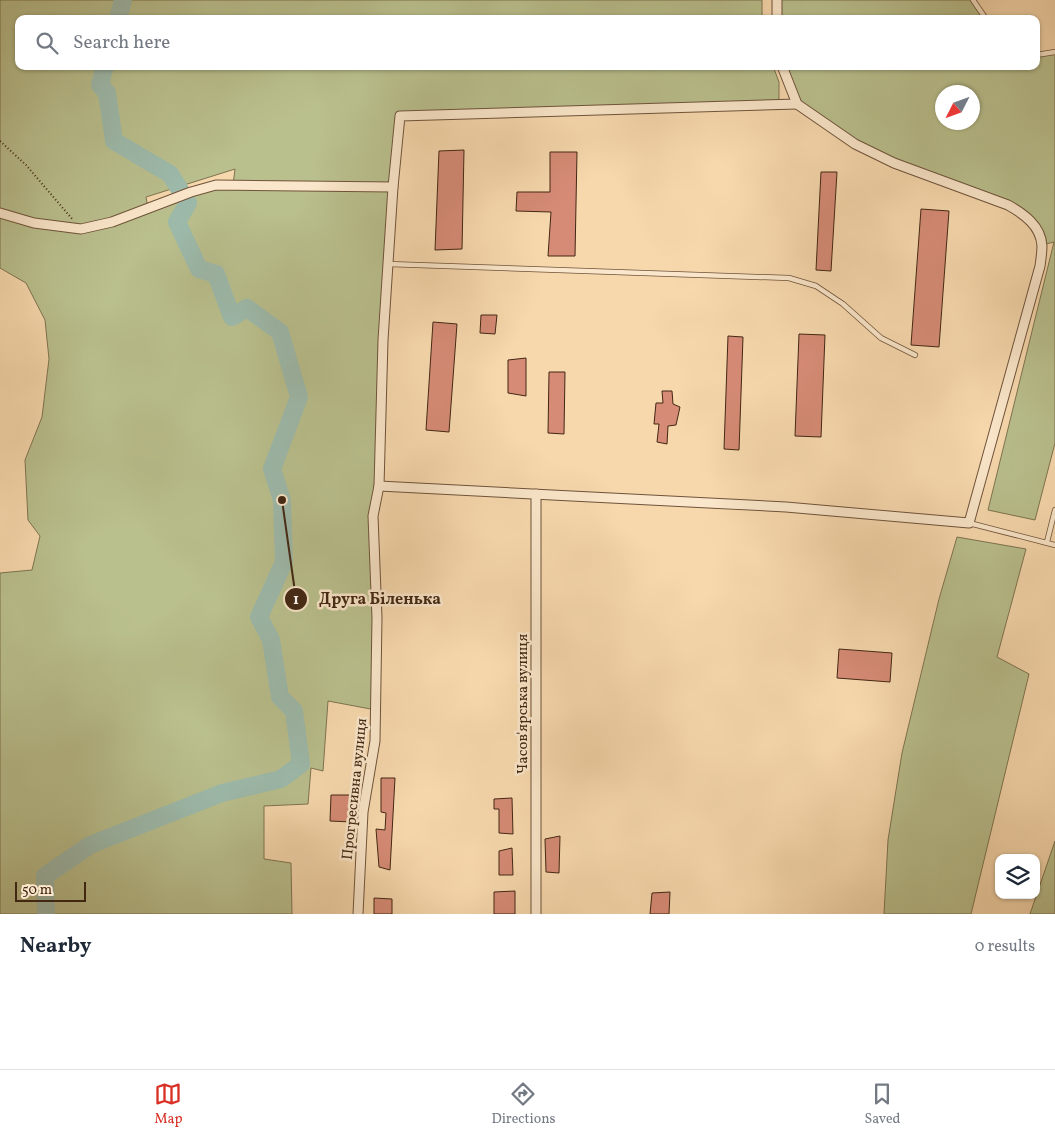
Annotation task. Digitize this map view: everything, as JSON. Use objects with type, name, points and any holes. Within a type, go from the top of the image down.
[{"type":"street","points":[[777,0],[777,15]]},
{"type":"street","points":[[379,486],[786,506],[969,523],[1040,266],[1042,245],[1036,227],[1023,214],[1008,206],[894,163],[855,144],[797,104],[784,70]]},
{"type":"street","name":"Прогресивна вулиця","points":[[358,914],[363,812],[375,741],[377,618],[374,516],[379,486],[383,340],[393,187],[400,116],[797,104]]},
{"type":"street","points":[[0,214],[34,223],[81,229],[112,222],[191,192],[216,185],[393,187]]},
{"type":"street","name":"Часов'ярська вулиця","points":[[536,494],[536,914]]},
{"type":"lane","points":[[973,0],[983,15]]},
{"type":"lane","points":[[1040,54],[1055,52]]},
{"type":"lane","points":[[388,264],[789,278],[816,286],[843,304],[880,338],[915,354]]},
{"type":"lane","points":[[1047,542],[1055,510]]},
{"type":"lane","points":[[969,523],[1055,545]]},
{"type":"path","points":[[0,141],[26,165],[81,229]]},
{"type":"green space","points":[[0,0],[762,0],[762,15],[15,15],[15,70],[774,70],[779,82],[779,101],[400,117],[373,516],[376,710],[328,701],[323,771],[311,768],[308,804],[264,806],[264,859],[291,863],[292,914],[0,914],[0,573],[32,570],[40,536],[28,520],[25,460],[42,417],[49,359],[45,320],[26,283],[0,268]],"holes":[[[235,169],[233,185],[191,192],[148,208],[146,197]]]},
{"type":"green space","points":[[777,0],[973,0],[983,15],[777,15]]},
{"type":"green space","points":[[1055,52],[1055,443],[1035,520],[988,510],[1054,242],[1042,245],[1023,214],[894,163],[797,104],[784,70],[1040,70],[1040,54]]},
{"type":"green space","points":[[957,537],[1026,549],[997,657],[1029,674],[971,914],[884,914],[888,840],[902,753],[939,599]]},
{"type":"green space","points":[[1055,841],[1055,914],[1030,914],[1035,899],[1040,899],[1040,885]]},
{"type":"building","points":[[464,150],[462,249],[435,250],[439,151]]},
{"type":"building","points":[[550,152],[577,152],[575,256],[548,256],[551,212],[516,211],[517,192],[550,192]]},
{"type":"building","points":[[821,172],[837,172],[831,271],[816,270]]},
{"type":"building","points":[[921,209],[949,211],[939,347],[911,345]]},
{"type":"building","points":[[481,315],[497,315],[495,334],[480,333]]},
{"type":"building","points":[[433,322],[457,324],[449,432],[426,430]]},
{"type":"building","points":[[799,334],[825,335],[821,437],[795,436]]},
{"type":"building","points":[[728,336],[743,337],[739,450],[724,449]]},
{"type":"building","points":[[526,358],[526,396],[508,393],[508,360]]},
{"type":"building","points":[[549,372],[565,372],[564,434],[548,433]]},
{"type":"building","points":[[662,391],[672,391],[673,404],[680,407],[676,425],[668,426],[667,444],[657,442],[659,424],[654,424],[656,403],[663,403]]},
{"type":"building","points":[[839,649],[892,653],[890,682],[837,678]]},
{"type":"building","points":[[381,778],[395,778],[390,870],[379,867],[376,829],[385,830],[386,813],[381,812]]},
{"type":"building","points":[[331,795],[352,795],[351,822],[330,821]]},
{"type":"building","points":[[512,798],[513,834],[499,833],[499,809],[494,809],[494,799]]},
{"type":"building","points":[[560,836],[559,873],[546,872],[545,839]]},
{"type":"building","points":[[512,848],[513,875],[499,875],[499,851]]},
{"type":"building","points":[[515,891],[515,914],[494,914],[494,892]]},
{"type":"building","points":[[670,892],[669,914],[650,914],[652,893]]},
{"type":"building","points":[[374,898],[392,899],[392,914],[374,914]]},
{"type":"waterway","points":[[119,15],[123,0]]},
{"type":"waterway","points":[[46,914],[45,876],[90,845],[222,793],[281,779],[301,764],[294,711],[280,697],[271,640],[259,617],[284,562],[282,500],[272,469],[299,397],[280,332],[247,308],[232,317],[216,274],[199,269],[177,222],[188,203],[170,174],[114,141],[107,93],[100,85],[104,70]]},
{"type":"place","name":"Друга Біленька","points":[[282,500]]}]
